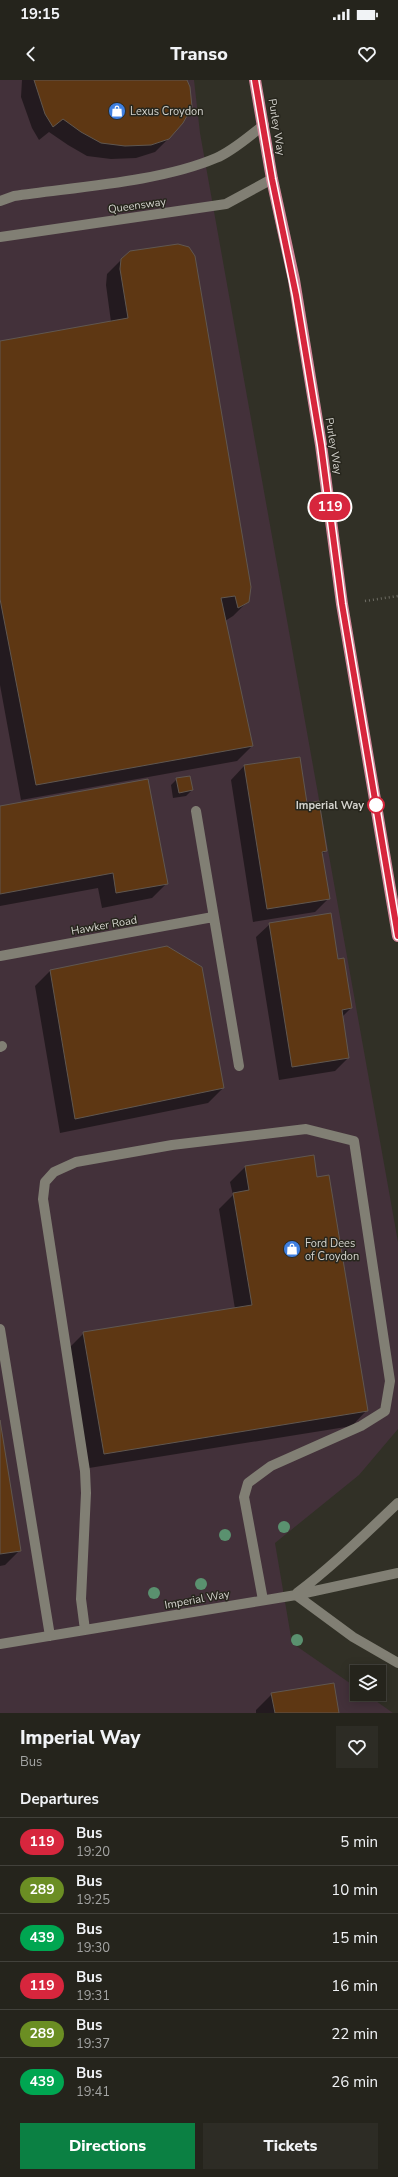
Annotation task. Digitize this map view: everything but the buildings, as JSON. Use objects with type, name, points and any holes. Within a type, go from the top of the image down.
[{"type":"highway","name":"Purley Way","points":[[255,80],[264,125],[272,179],[294,280],[321,445],[342,604],[398,936]]},
{"type":"street","points":[[0,202],[14,196],[144,177],[186,168],[217,158],[264,125]]},
{"type":"street","name":"Queensway","points":[[0,237],[226,204],[272,179]]},
{"type":"street","points":[[196,811],[239,1066]]},
{"type":"street","name":"Hawker Road","points":[[0,956],[213,917]]},
{"type":"street","points":[[85,1630],[81,1599],[86,1494],[85,1471],[43,1199],[45,1182],[54,1172],[76,1162],[172,1145],[306,1129],[354,1141],[390,1381],[385,1411],[361,1426],[271,1466],[248,1483],[244,1497],[263,1600]]},
{"type":"street","points":[[0,1329],[50,1636]]},
{"type":"street","points":[[398,1503],[349,1547],[332,1566],[296,1595],[353,1637],[398,1663]]},
{"type":"street","name":"Imperial Way","points":[[0,1644],[296,1595],[398,1573]]},
{"type":"path","points":[[342,604],[398,596]]},
{"type":"shaded area","points":[[0,80],[194,80],[200,133],[398,1242],[398,1429],[359,1475],[275,1543],[292,1643],[350,1683],[350,1701],[376,1701],[393,1713],[0,1713]]},
{"type":"bus line","name":"119","points":[[255,80],[264,125],[272,179],[294,280],[321,445],[336,548],[342,604],[398,936]]},
{"type":"place","name":"Lexus Croydon","points":[[117,111]]},
{"type":"place","name":"Imperial Way","points":[[376,805]]},
{"type":"place","name":"Ford Dees of Croydon","points":[[292,1249]]}]
